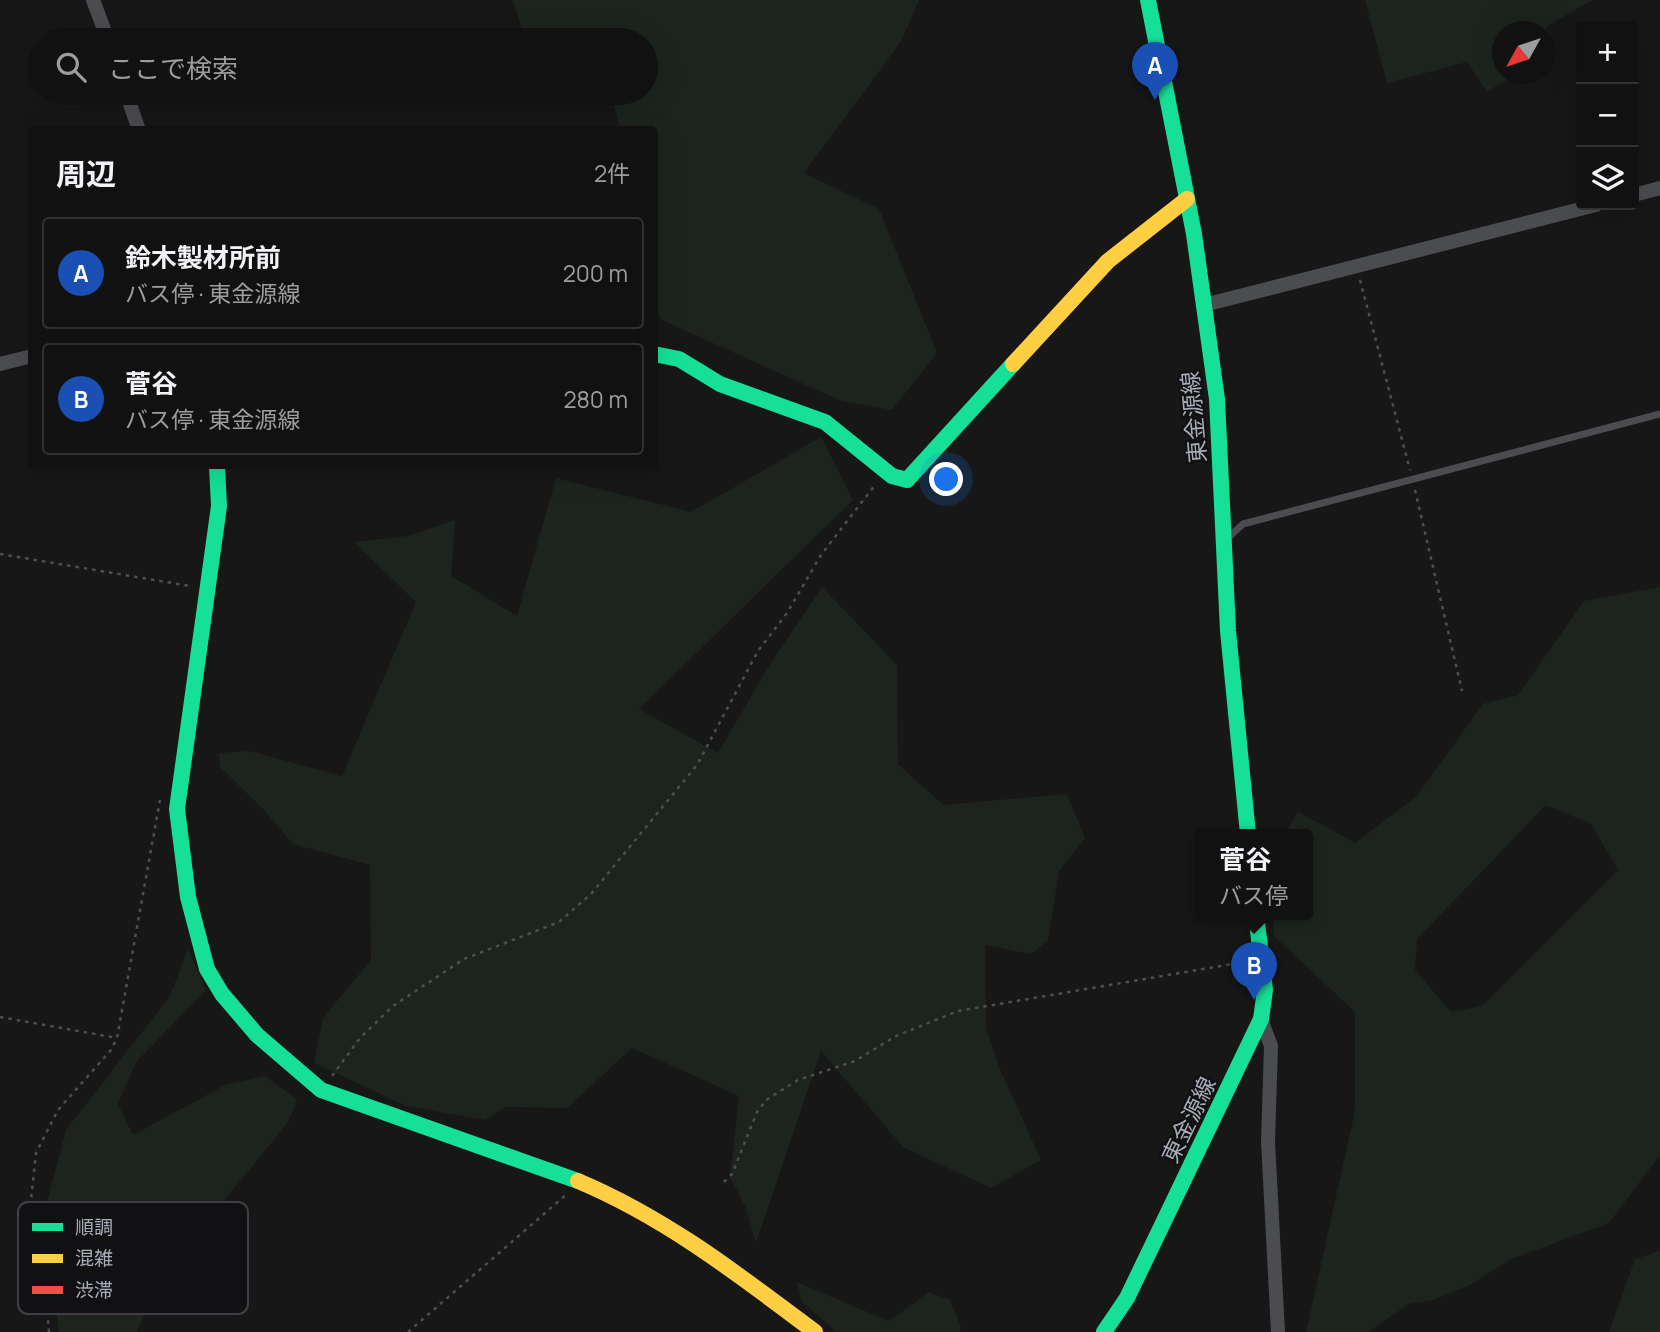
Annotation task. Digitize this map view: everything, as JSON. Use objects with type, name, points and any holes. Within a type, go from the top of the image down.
[{"type":"street","points":[[93,0],[104,28]]},
{"type":"street","name":"東金源線","points":[[1148,0],[1187,199],[1217,399],[1228,631],[1248,829]]},
{"type":"street","points":[[130,105],[138,126]]},
{"type":"street","points":[[1639,194],[1660,188]]},
{"type":"street","points":[[658,355],[679,359],[720,384],[825,422],[886,471],[907,480],[1108,261],[1187,199]]},
{"type":"street","points":[[1204,305],[1576,210]]},
{"type":"street","points":[[0,364],[28,357]]},
{"type":"street","points":[[217,469],[219,506],[177,809],[188,897],[207,969],[222,994],[257,1035],[321,1090],[607,1193],[701,1246],[815,1332]]},
{"type":"street","name":"東金源線","points":[[1104,1332],[1127,1298],[1261,1019],[1265,990],[1257,920]]},
{"type":"street","points":[[1261,1019],[1271,1046],[1268,1141],[1278,1332]]},
{"type":"lane","points":[[1225,541],[1244,524],[1660,414]]},
{"type":"path","points":[[321,1090],[360,1038],[393,1006],[464,959],[559,922],[591,894],[697,765],[758,652],[787,613],[821,555],[886,471]]},
{"type":"path","points":[[0,554],[198,588]]},
{"type":"path","points":[[31,1202],[36,1153],[58,1110],[111,1050],[117,1038],[161,792]]},
{"type":"path","points":[[724,1182],[732,1174],[757,1112],[766,1100],[798,1080],[855,1062],[908,1031],[958,1011],[1261,960]]},
{"type":"path","points":[[0,1017],[117,1038]]},
{"type":"path","points":[[408,1332],[580,1182]]},
{"type":"path","points":[[48,1314],[49,1332]]},
{"type":"shaded area","points":[[513,0],[919,0],[902,40],[804,173],[879,209],[937,353],[892,410],[841,401],[662,320],[658,314],[658,126],[619,126],[614,105],[658,105],[658,28],[521,28]]},
{"type":"shaded area","points":[[1365,0],[1593,0],[1555,21],[1492,21],[1492,84],[1501,84],[1487,91],[1467,62],[1387,83]]},
{"type":"shaded area","points":[[821,437],[853,500],[639,709],[718,753],[769,666],[822,587],[897,665],[898,764],[943,805],[1067,794],[1085,838],[1059,871],[1048,940],[1031,954],[985,945],[986,1028],[1000,1069],[1041,1160],[991,1188],[903,1147],[821,1051],[756,1243],[745,1206],[730,1177],[739,1096],[632,1048],[567,1108],[506,1107],[485,1120],[406,1106],[314,1063],[323,1018],[371,960],[370,865],[293,844],[265,811],[220,767],[219,753],[249,751],[342,776],[416,602],[354,542],[408,536],[455,520],[451,576],[517,616],[556,478],[691,512]]},
{"type":"shaded area","points":[[1660,587],[1660,1155],[1609,1223],[1511,1259],[1470,1285],[1433,1300],[1409,1304],[1368,1332],[1306,1332],[1355,1111],[1355,1012],[1274,936],[1273,920],[1313,920],[1313,829],[1287,829],[1298,812],[1355,843],[1416,797],[1483,704],[1518,695],[1584,601]],"holes":[[[1546,805],[1591,824],[1618,870],[1482,1006],[1451,1012],[1415,970],[1417,939]]]},
{"type":"shaded area","points":[[188,949],[206,990],[136,1062],[118,1104],[133,1135],[227,1084],[265,1076],[297,1099],[289,1121],[223,1202],[47,1202],[66,1130],[170,996]]},
{"type":"shaded area","points":[[1660,1251],[1660,1332],[1609,1332],[1635,1259]]},
{"type":"shaded area","points":[[797,1282],[889,1321],[929,1292],[950,1300],[961,1327],[960,1332],[837,1332],[802,1302]]},
{"type":"shaded area","points":[[56,1314],[145,1314],[137,1332],[59,1332]]},
{"type":"traffic: fast","points":[[1148,0],[1194,234],[1217,399],[1228,631],[1248,829]]},
{"type":"traffic: fast","points":[[658,355],[679,359],[720,384],[825,422],[892,476],[907,480],[1013,364]]},
{"type":"traffic: fast","points":[[217,469],[219,506],[177,809],[188,897],[207,969],[222,994],[257,1035],[321,1090],[578,1181]]},
{"type":"traffic: fast","points":[[1104,1332],[1127,1298],[1261,1019],[1265,990],[1257,920]]},
{"type":"traffic: slow","points":[[1013,364],[1108,261],[1187,199]]},
{"type":"traffic: slow","points":[[578,1181],[672,1230],[815,1332]]},
{"type":"place","name":"鈴木製材所前","points":[[1155,100]]},
{"type":"place","name":"菅谷","points":[[1254,1000]]}]
